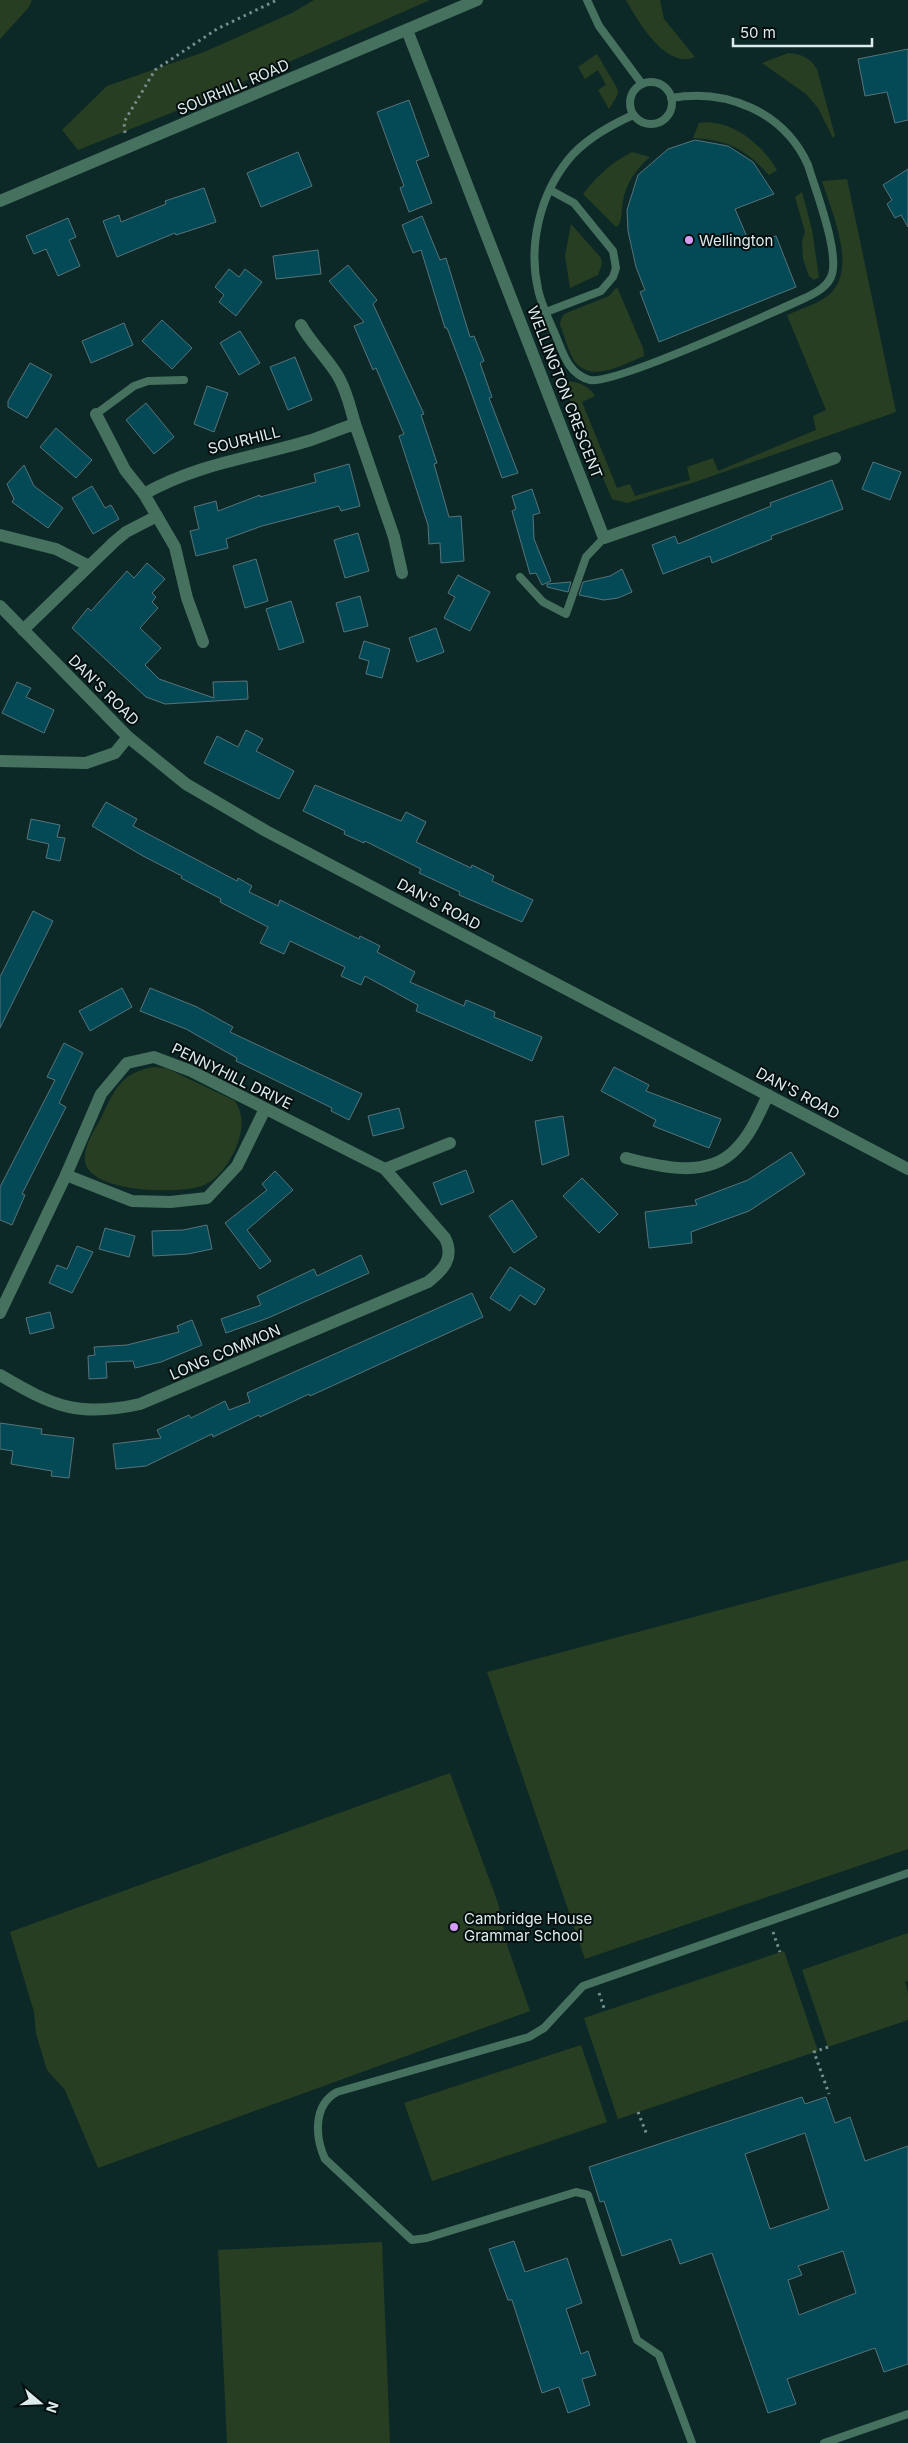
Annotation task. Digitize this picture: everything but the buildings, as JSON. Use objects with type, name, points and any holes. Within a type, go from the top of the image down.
[{"type":"street","name":"SOURHILL ROAD","points":[[0,202],[127,150],[474,1]]},
{"type":"street","name":"WELLINGTON CRESCENT","points":[[407,30],[604,538]]},
{"type":"street","points":[[301,325],[311,342],[337,375],[346,393],[394,536],[402,572]]},
{"type":"street","points":[[96,414],[125,470],[144,494],[175,547],[187,598],[203,642]]},
{"type":"street","name":"SOURHILL","points":[[144,494],[172,478],[207,466],[308,441],[355,424]]},
{"type":"street","points":[[604,538],[835,458]]},
{"type":"street","points":[[23,630],[126,532],[157,516]]},
{"type":"street","points":[[0,535],[56,549],[89,566]]},
{"type":"street","name":"DAN'S ROAD","points":[[0,606],[128,737],[186,784],[266,831],[908,1169]]},
{"type":"street","points":[[0,761],[86,763],[115,753],[128,737]]},
{"type":"street","name":"PENNYHILL DRIVE","points":[[0,1313],[66,1175],[101,1094],[127,1063],[154,1057],[191,1071],[385,1169],[445,1238],[450,1249],[450,1256]]},
{"type":"street","points":[[626,1158],[677,1169],[712,1163],[735,1150],[752,1126],[768,1096]]},
{"type":"street","points":[[66,1175],[132,1201],[170,1202],[207,1198],[237,1166],[265,1110]]},
{"type":"street","points":[[385,1169],[450,1144]]},
{"type":"street","name":"LONG COMMON","points":[[0,1375],[44,1399],[71,1409],[97,1411],[140,1404],[428,1282],[442,1270],[450,1256]]},
{"type":"lane","points":[[587,0],[599,26],[642,84]]},
{"type":"lane","points":[[654,82],[660,84],[669,92],[671,98],[671,110],[663,121],[650,124],[644,123],[633,115],[629,104],[630,98],[642,84],[654,82]]},
{"type":"lane","points":[[633,115],[604,131],[569,158],[550,190],[538,226],[535,248],[538,289],[568,366],[590,380],[603,380],[682,350],[805,298],[826,286],[831,278],[834,259],[832,247],[808,165],[784,131],[757,110],[730,99],[697,94],[671,98]]},
{"type":"lane","points":[[546,312],[601,291],[613,277],[616,268],[613,251],[574,203],[550,190]]},
{"type":"lane","points":[[96,414],[134,386],[148,381],[184,380]]},
{"type":"lane","points":[[520,577],[543,602],[566,614],[586,557],[604,538]]},
{"type":"lane","points":[[692,2443],[659,2355],[637,2340],[588,2195],[576,2192],[427,2238],[412,2240],[325,2159],[318,2142],[318,2119],[328,2097],[337,2092],[529,2037],[544,2028],[583,1986],[908,1873]]},
{"type":"lane","points":[[824,2443],[908,2414]]},
{"type":"path","points":[[127,150],[124,122],[156,70],[217,29],[276,0]]},
{"type":"path","points":[[769,1921],[780,1952]]},
{"type":"path","points":[[595,1981],[606,2011]]},
{"type":"path","points":[[828,2047],[814,2052],[829,2094]]},
{"type":"path","points":[[638,2112],[647,2136]]},
{"type":"green space","points":[[0,0],[32,0],[29,7],[0,39]]},
{"type":"green space","points":[[314,0],[430,0],[186,107],[78,150],[62,130],[107,86],[204,52],[292,13]]},
{"type":"green space","points":[[626,0],[660,0],[664,19],[695,57],[684,59],[663,50],[645,30]]},
{"type":"green space","points":[[788,53],[804,57],[817,69],[835,136],[833,138],[818,108],[806,94],[762,63]]},
{"type":"green space","points":[[597,54],[617,88],[618,94],[609,109],[598,90],[606,85],[598,70],[585,79],[578,67]]},
{"type":"green space","points":[[711,122],[722,124],[745,135],[764,152],[777,170],[769,175],[744,152],[736,148],[717,141],[693,138],[699,123]]},
{"type":"green space","points":[[632,152],[650,157],[640,166],[629,182],[624,194],[621,220],[616,227],[583,194],[605,170]]},
{"type":"green space","points":[[847,179],[896,412],[692,483],[627,503],[612,499],[562,382],[571,381],[580,384],[589,389],[595,396],[582,402],[617,488],[630,484],[635,496],[690,480],[687,467],[713,458],[718,471],[816,430],[813,416],[826,410],[787,315],[823,299],[835,289],[841,276],[841,244],[822,181]]},
{"type":"green space","points":[[802,192],[812,230],[819,277],[814,280],[809,276],[803,259],[802,241],[805,232],[795,197]]},
{"type":"green space","points":[[571,224],[601,258],[602,264],[598,275],[570,288],[565,256]]},
{"type":"green space","points":[[617,287],[643,348],[644,356],[619,367],[600,372],[582,368],[570,354],[560,325],[561,319],[564,314],[609,296]]},
{"type":"green space","points":[[153,1067],[166,1068],[235,1101],[238,1106],[242,1123],[232,1157],[215,1178],[204,1185],[177,1190],[138,1189],[119,1186],[103,1180],[91,1172],[85,1162],[90,1138],[115,1090],[133,1073]]},
{"type":"green space","points":[[908,1560],[908,1849],[585,1959],[487,1672]]},
{"type":"green space","points":[[450,1773],[498,1903],[507,1945],[530,2011],[98,2168],[65,2090],[47,2070],[36,2034],[34,2012],[10,1932]]},
{"type":"green space","points":[[908,1933],[908,1981],[905,1982],[908,1993],[908,2020],[828,2047],[802,1970]]},
{"type":"green space","points":[[784,1951],[818,2051],[618,2119],[584,2018]]},
{"type":"green space","points":[[581,2045],[607,2122],[432,2181],[404,2103]]},
{"type":"green space","points":[[382,2242],[390,2443],[227,2443],[218,2250]]},
{"type":"place","name":"Wellington","points":[[689,240]]},
{"type":"place","name":"Cambridge House Grammar School","points":[[454,1927]]}]
